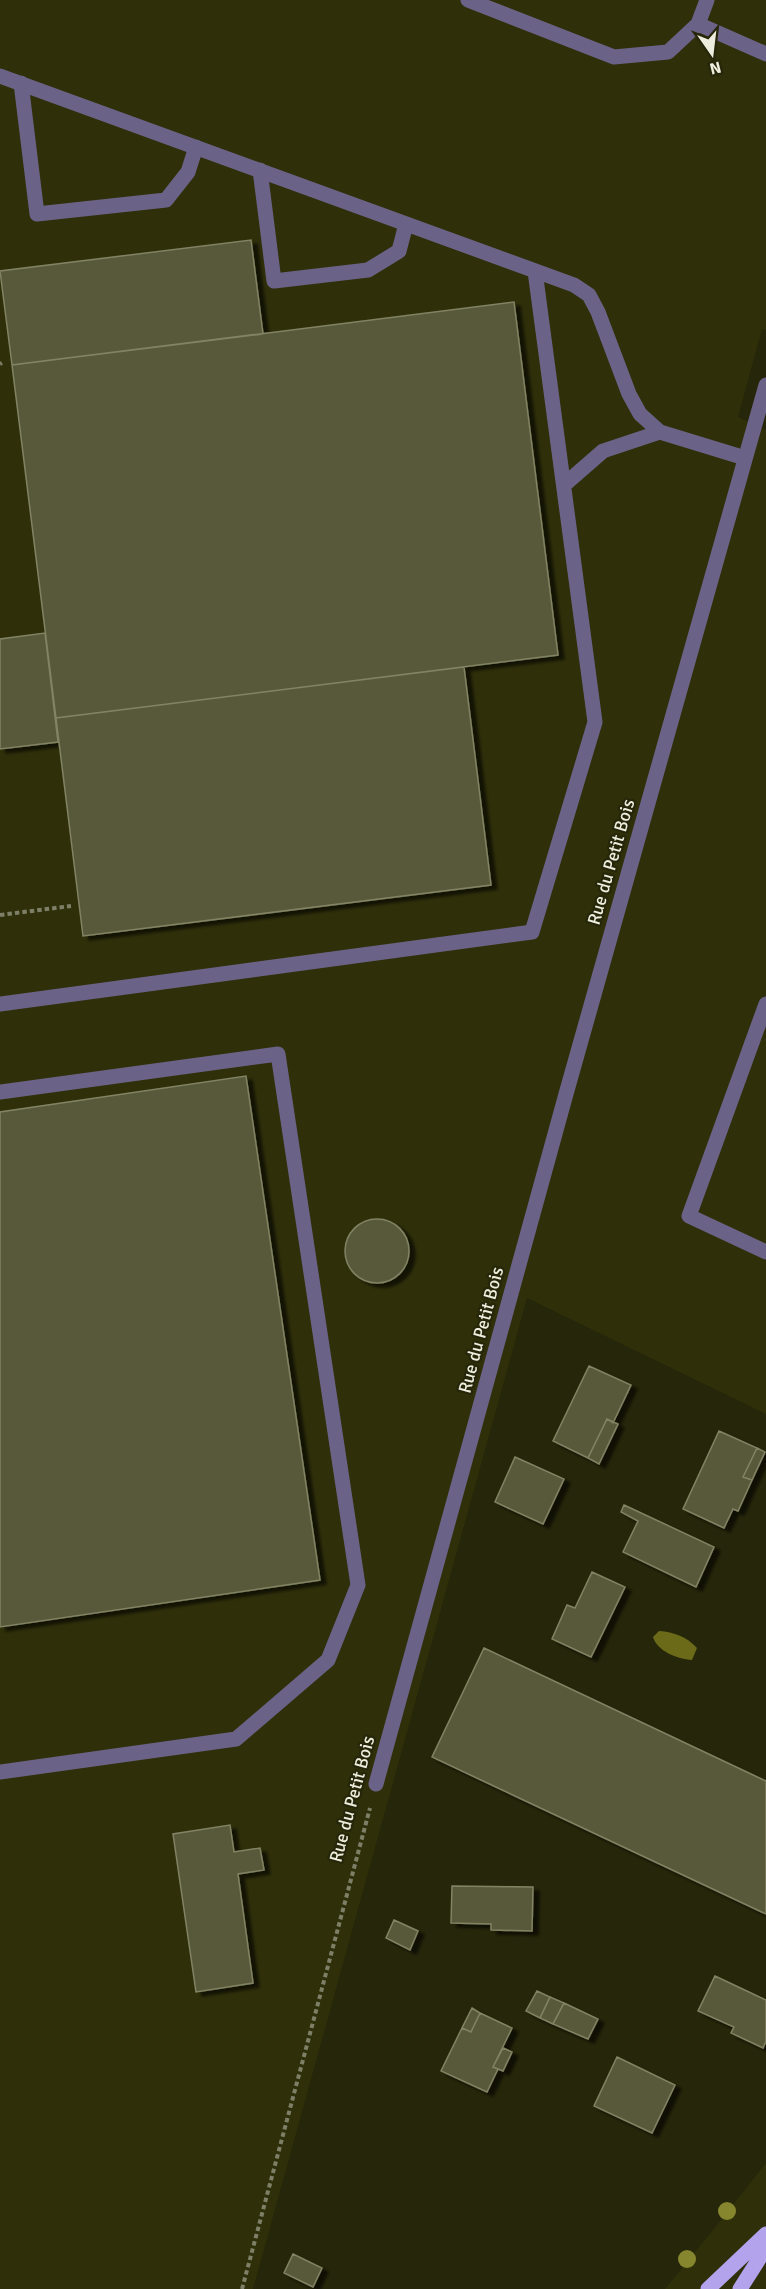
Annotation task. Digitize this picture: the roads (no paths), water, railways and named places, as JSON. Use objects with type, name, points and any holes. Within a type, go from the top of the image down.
[{"type":"main road","points":[[708,2289],[766,2234]]},
{"type":"main road","points":[[740,2289],[766,2248]]},
{"type":"street","points":[[468,0],[614,57],[669,52],[698,24],[707,0]]},
{"type":"street","points":[[698,24],[766,54]]},
{"type":"street","points":[[0,76],[574,285],[589,295],[598,312],[629,394],[640,414],[660,432],[745,458]]},
{"type":"street","points":[[21,83],[37,214],[166,200],[188,172],[196,147]]},
{"type":"street","points":[[260,170],[274,281],[368,270],[399,251],[406,224]]},
{"type":"street","points":[[0,1004],[532,932],[596,722],[535,271]]},
{"type":"street","name":"Rue du Petit Bois","points":[[376,1784],[566,1094],[766,384]]},
{"type":"street","points":[[564,485],[603,452],[660,432]]},
{"type":"street","points":[[766,1004],[689,1216],[766,1252]]},
{"type":"street","points":[[0,1092],[278,1054],[358,1585],[328,1660],[236,1739],[0,1772]]}]
